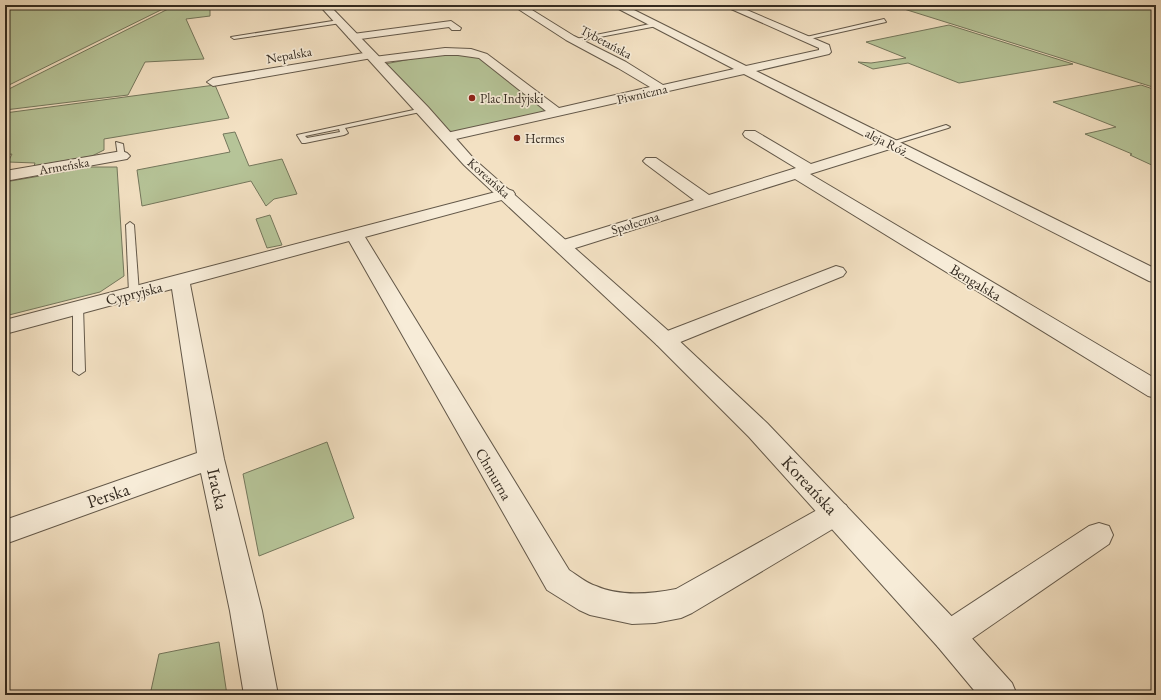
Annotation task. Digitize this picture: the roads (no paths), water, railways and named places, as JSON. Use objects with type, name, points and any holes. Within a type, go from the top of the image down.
[{"type":"street","name":"Koreańska","points":[[324,5],[423,110],[469,162],[665,340],[758,430],[949,636],[1000,695]]},
{"type":"street","name":"Tybetańska","points":[[518,5],[574,40],[662,90]]},
{"type":"street","name":"aleja Róż","points":[[616,5],[889,144],[1156,277]]},
{"type":"street","points":[[731,7],[758,6]]},
{"type":"street","points":[[731,7],[805,38]]},
{"type":"street","points":[[353,37],[451,24],[456,28]]},
{"type":"street","name":"Piwniczna","points":[[447,137],[662,90],[825,52],[825,47],[805,38]]},
{"type":"street","points":[[373,58],[451,51],[475,53],[483,56],[558,113]]},
{"type":"street","name":"Nepalska","points":[[213,82],[373,58]]},
{"type":"street","points":[[750,134],[803,171]]},
{"type":"street","name":"Społeczna","points":[[563,246],[889,144]]},
{"type":"street","name":"Armeńska","points":[[5,176],[121,150]]},
{"type":"street","points":[[651,161],[707,201]]},
{"type":"street","name":"Bengalska","points":[[803,171],[1156,390]]},
{"type":"street","points":[[355,236],[506,194]]},
{"type":"street","name":"Cypryjska","points":[[5,327],[355,236]]},
{"type":"street","name":"Chmurna","points":[[355,236],[534,543],[558,580],[590,600],[632,609],[655,608],[681,603],[836,513]]},
{"type":"street","points":[[665,340],[836,272]]},
{"type":"street","name":"Iracka","points":[[180,281],[211,459],[246,611],[261,695]]},
{"type":"street","name":"Perska","points":[[5,532],[211,459]]},
{"type":"street","points":[[949,636],[1099,535]]},
{"type":"lane","points":[[805,38],[884,21]]},
{"type":"lane","points":[[234,37],[339,22]]},
{"type":"lane","points":[[574,40],[655,25]]},
{"type":"lane","points":[[341,127],[344,133],[305,141],[301,135],[423,110]]},
{"type":"lane","name":"Społeczna","points":[[889,144],[946,127]]},
{"type":"lane","points":[[130,225],[134,293]]},
{"type":"lane","points":[[78,307],[79,371]]},
{"type":"place","name":"Plac Indyjski","points":[[472,98]]},
{"type":"place","name":"Hermes","points":[[517,138]]}]
